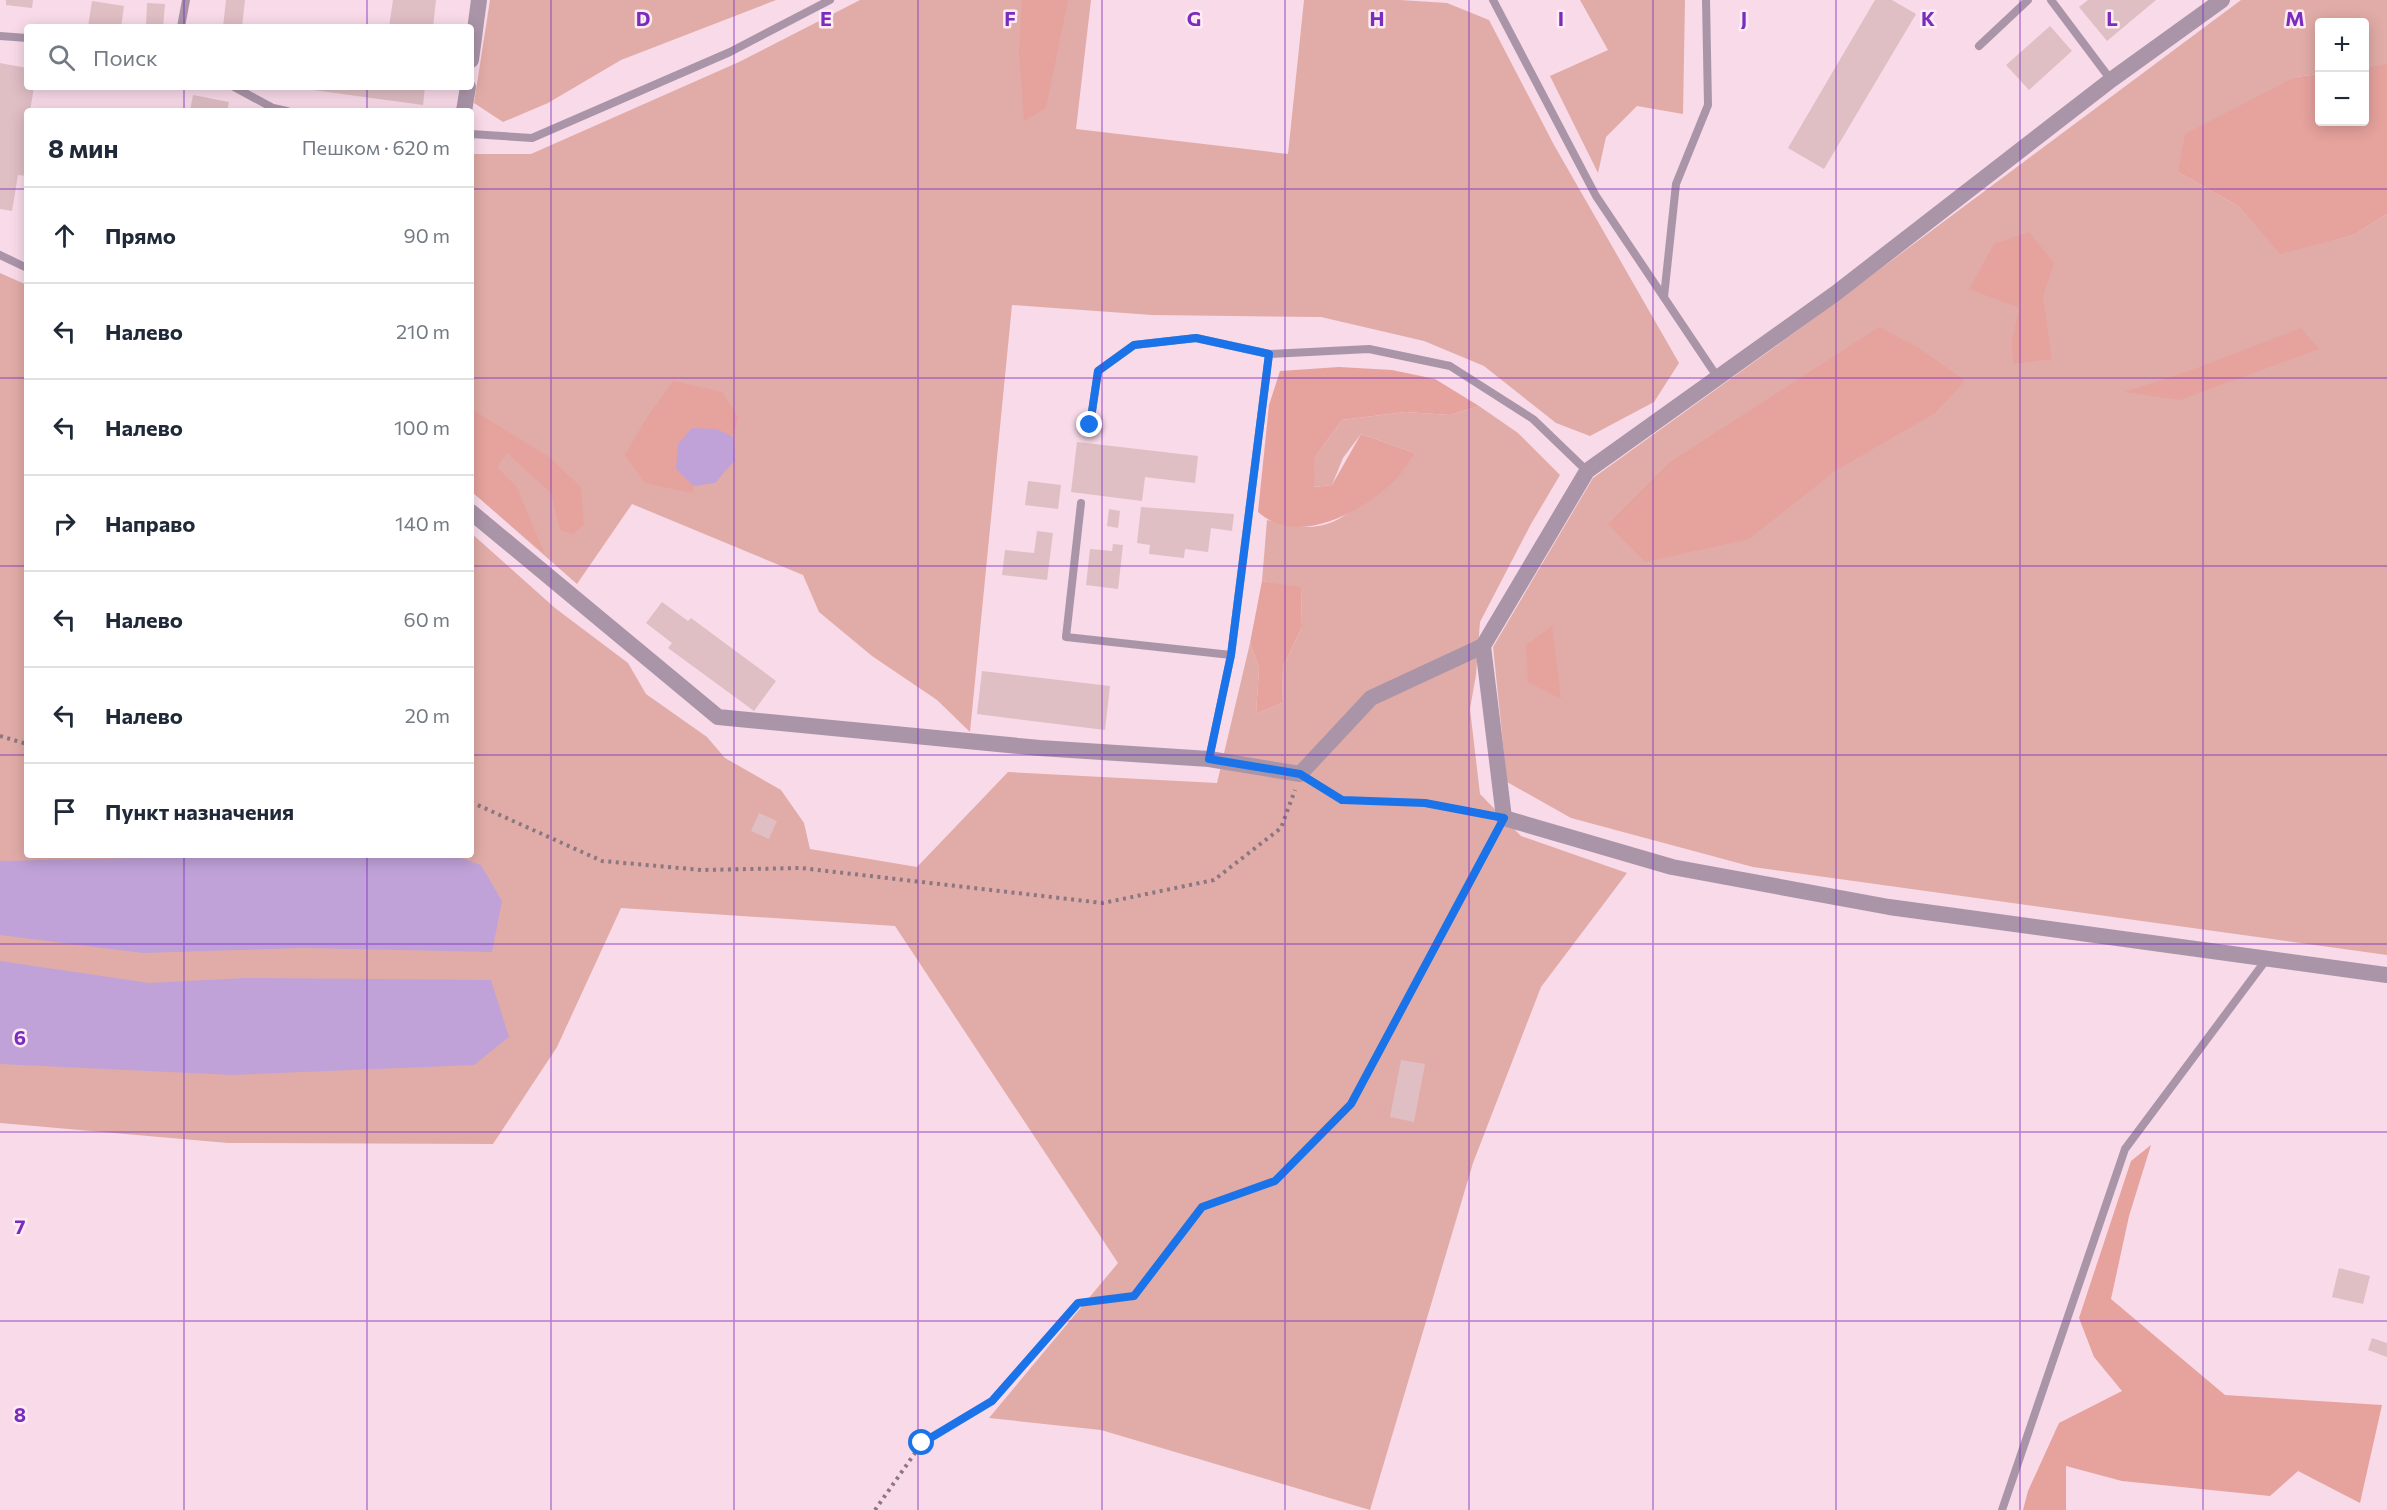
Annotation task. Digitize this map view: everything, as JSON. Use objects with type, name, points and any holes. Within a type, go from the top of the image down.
[{"type":"street","points":[[474,38],[479,0]]},
{"type":"street","points":[[474,514],[718,717],[1040,748],[1209,759],[1300,774],[1371,698],[1484,646],[1587,471],[1836,293],[2111,80],[2222,0]]},
{"type":"street","points":[[464,108],[468,90]]},
{"type":"street","points":[[1484,646],[1504,818],[1672,867],[1889,907],[2387,975]]},
{"type":"lane","points":[[182,24],[186,0]]},
{"type":"lane","points":[[474,134],[532,138],[730,52],[830,0]]},
{"type":"lane","points":[[1491,0],[1596,196],[1718,378]]},
{"type":"lane","points":[[1664,297],[1676,184],[1708,105],[1707,0]]},
{"type":"lane","points":[[1979,46],[2028,0]]},
{"type":"lane","points":[[2051,0],[2111,80]]},
{"type":"lane","points":[[0,36],[24,38]]},
{"type":"lane","points":[[240,90],[273,108]]},
{"type":"lane","points":[[0,255],[24,267]]},
{"type":"lane","points":[[1090,425],[1098,371],[1134,345],[1196,338],[1269,354],[1369,349],[1450,366],[1533,419],[1587,471]]},
{"type":"lane","points":[[1209,759],[1231,655],[1269,354]]},
{"type":"lane","points":[[1081,503],[1066,637],[1231,655]]},
{"type":"lane","points":[[2002,1510],[2125,1149],[2266,960]]},
{"type":"path","points":[[0,736],[24,743]]},
{"type":"path","points":[[474,803],[602,861],[702,870],[801,868],[1103,903],[1215,880],[1281,828],[1300,774],[1342,800],[1425,803],[1504,818],[1351,1104],[1275,1181],[1202,1207],[1134,1296],[1078,1303],[992,1401],[922,1443],[875,1510]]},
{"type":"shaded area","points":[[490,0],[776,0],[621,60],[548,103],[503,122],[474,103]]},
{"type":"shaded area","points":[[860,0],[1091,0],[1076,129],[1288,154],[1304,0],[1400,0],[1447,3],[1489,20],[1554,145],[1679,363],[1654,402],[1590,436],[1556,423],[1484,366],[1424,341],[1321,317],[1152,315],[1012,305],[970,732],[937,700],[872,656],[819,612],[803,575],[632,504],[577,584],[474,494],[474,154],[531,154],[739,62]]},
{"type":"shaded area","points":[[1022,0],[1068,0],[1046,108],[1024,121],[1019,52]]},
{"type":"shaded area","points":[[1580,0],[1685,0],[1683,114],[1637,106],[1606,137],[1598,173],[1550,76],[1608,50]]},
{"type":"shaded area","points":[[2241,0],[2387,0],[2387,64],[2385,66],[2369,68],[2369,18],[2315,18],[2315,74],[2295,77],[2178,172],[2238,206],[2280,253],[2354,235],[2387,214],[2387,955],[1753,867],[1571,818],[1507,782],[1493,647],[1593,478],[1801,328]]},
{"type":"shaded area","points":[[2387,64],[2387,214],[2354,235],[2280,254],[2238,206],[2178,172],[2185,134],[2295,77],[2315,74],[2315,126],[2369,126],[2369,67]]},
{"type":"shaded area","points":[[2029,232],[2054,263],[2043,296],[2052,359],[2013,364],[2012,341],[2019,308],[1969,289],[1994,244]]},
{"type":"shaded area","points":[[0,273],[24,284],[24,858],[474,858],[474,536],[555,608],[628,663],[646,694],[707,737],[725,758],[781,790],[804,823],[810,849],[917,867],[1008,772],[1217,783],[1250,643],[1259,668],[1256,714],[1282,703],[1283,667],[1302,627],[1301,588],[1262,581],[1267,520],[1309,527],[1335,521],[1371,495],[1415,453],[1361,434],[1343,458],[1332,485],[1313,487],[1315,457],[1342,420],[1405,412],[1450,415],[1479,406],[1518,433],[1560,475],[1531,524],[1480,622],[1476,675],[1470,709],[1480,794],[1521,836],[1627,873],[1541,987],[1473,1163],[1370,1510],[1101,1430],[989,1418],[1118,1263],[895,926],[621,908],[557,1047],[493,1144],[228,1143],[0,1123]]},
{"type":"shaded area","points":[[1879,327],[1919,348],[1965,381],[1935,413],[1835,471],[1749,539],[1645,562],[1608,524],[1670,462]]},
{"type":"shaded area","points":[[2301,328],[2319,349],[2180,400],[2124,392],[2189,371]]},
{"type":"shaded area","points":[[1339,367],[1392,370],[1435,379],[1479,406],[1450,415],[1405,412],[1342,420],[1315,457],[1314,487],[1332,485],[1361,434],[1415,453],[1392,483],[1346,515],[1309,526],[1291,526],[1274,522],[1258,512],[1269,405],[1280,371]]},
{"type":"shaded area","points":[[673,381],[722,392],[738,417],[733,437],[717,429],[676,469],[694,486],[692,493],[645,483],[625,455],[646,419]]},
{"type":"shaded area","points":[[474,411],[549,457],[581,487],[584,525],[573,534],[560,530],[551,493],[507,453],[497,467],[516,486],[545,554],[474,494]]},
{"type":"shaded area","points":[[692,428],[717,429],[733,437],[735,460],[715,483],[694,486],[676,469],[678,444]]},
{"type":"shaded area","points":[[1262,581],[1301,587],[1302,627],[1283,667],[1282,703],[1256,714],[1259,668],[1250,643]]},
{"type":"shaded area","points":[[1552,626],[1561,699],[1528,682],[1526,645]]},
{"type":"shaded area","points":[[138,858],[461,858],[481,865],[502,901],[492,952],[304,948],[143,953],[0,935],[0,861]]},
{"type":"shaded area","points":[[0,961],[149,983],[246,978],[491,980],[509,1037],[474,1065],[232,1075],[0,1064]]},
{"type":"shaded area","points":[[2151,1145],[2129,1216],[2111,1299],[2225,1395],[2382,1405],[2360,1503],[2298,1471],[2270,1496],[2122,1481],[2066,1466],[2066,1510],[2023,1510],[2028,1491],[2059,1423],[2122,1391],[2094,1357],[2079,1318],[2131,1161]]},
{"type":"building","points":[[6,0],[33,0],[32,8],[6,5]]},
{"type":"building","points":[[226,0],[245,0],[242,24],[223,24]]},
{"type":"building","points":[[393,0],[436,0],[433,24],[389,24]]},
{"type":"building","points":[[1875,0],[1892,0],[1916,14],[1824,169],[1788,148]]},
{"type":"building","points":[[2088,0],[2156,0],[2107,41],[2079,7]]},
{"type":"building","points":[[92,1],[124,6],[121,24],[88,24]]},
{"type":"building","points":[[147,3],[165,4],[163,24],[146,24]]},
{"type":"building","points":[[2050,26],[2072,51],[2029,90],[2006,65]]},
{"type":"building","points":[[0,63],[24,67],[24,90],[34,90],[30,108],[24,108],[24,176],[18,175],[12,211],[0,209]]},
{"type":"building","points":[[313,90],[425,90],[423,105]]},
{"type":"building","points":[[193,95],[229,102],[228,108],[191,108]]},
{"type":"building","points":[[1077,442],[1198,456],[1195,483],[1145,477],[1142,501],[1071,492]]},
{"type":"building","points":[[1028,481],[1061,485],[1058,509],[1025,505]]},
{"type":"building","points":[[1141,507],[1234,514],[1232,531],[1211,528],[1208,552],[1185,549],[1184,558],[1149,554],[1150,545],[1137,543]]},
{"type":"building","points":[[1109,509],[1120,511],[1118,528],[1107,526]]},
{"type":"building","points":[[1037,531],[1053,533],[1047,580],[1002,575],[1005,550],[1034,553]]},
{"type":"building","points":[[1113,544],[1123,545],[1118,589],[1086,585],[1090,549],[1112,551]]},
{"type":"building","points":[[662,602],[688,621],[691,618],[776,681],[754,711],[668,648],[672,643],[646,623]]},
{"type":"building","points":[[982,671],[1110,686],[1105,730],[977,714]]},
{"type":"building","points":[[759,813],[777,821],[769,839],[751,831]]},
{"type":"building","points":[[1401,1060],[1425,1064],[1414,1122],[1390,1117]]},
{"type":"building","points":[[2339,1268],[2370,1276],[2363,1304],[2332,1297]]},
{"type":"building","points":[[2372,1338],[2387,1343],[2387,1357],[2368,1350]]},
{"type":"route","points":[[922,1443],[992,1401],[1078,1303],[1134,1296],[1202,1207],[1275,1181],[1351,1104],[1504,818],[1425,803],[1342,800],[1300,774],[1209,759],[1231,655],[1269,354],[1196,338],[1134,345],[1098,371],[1090,425]]}]
